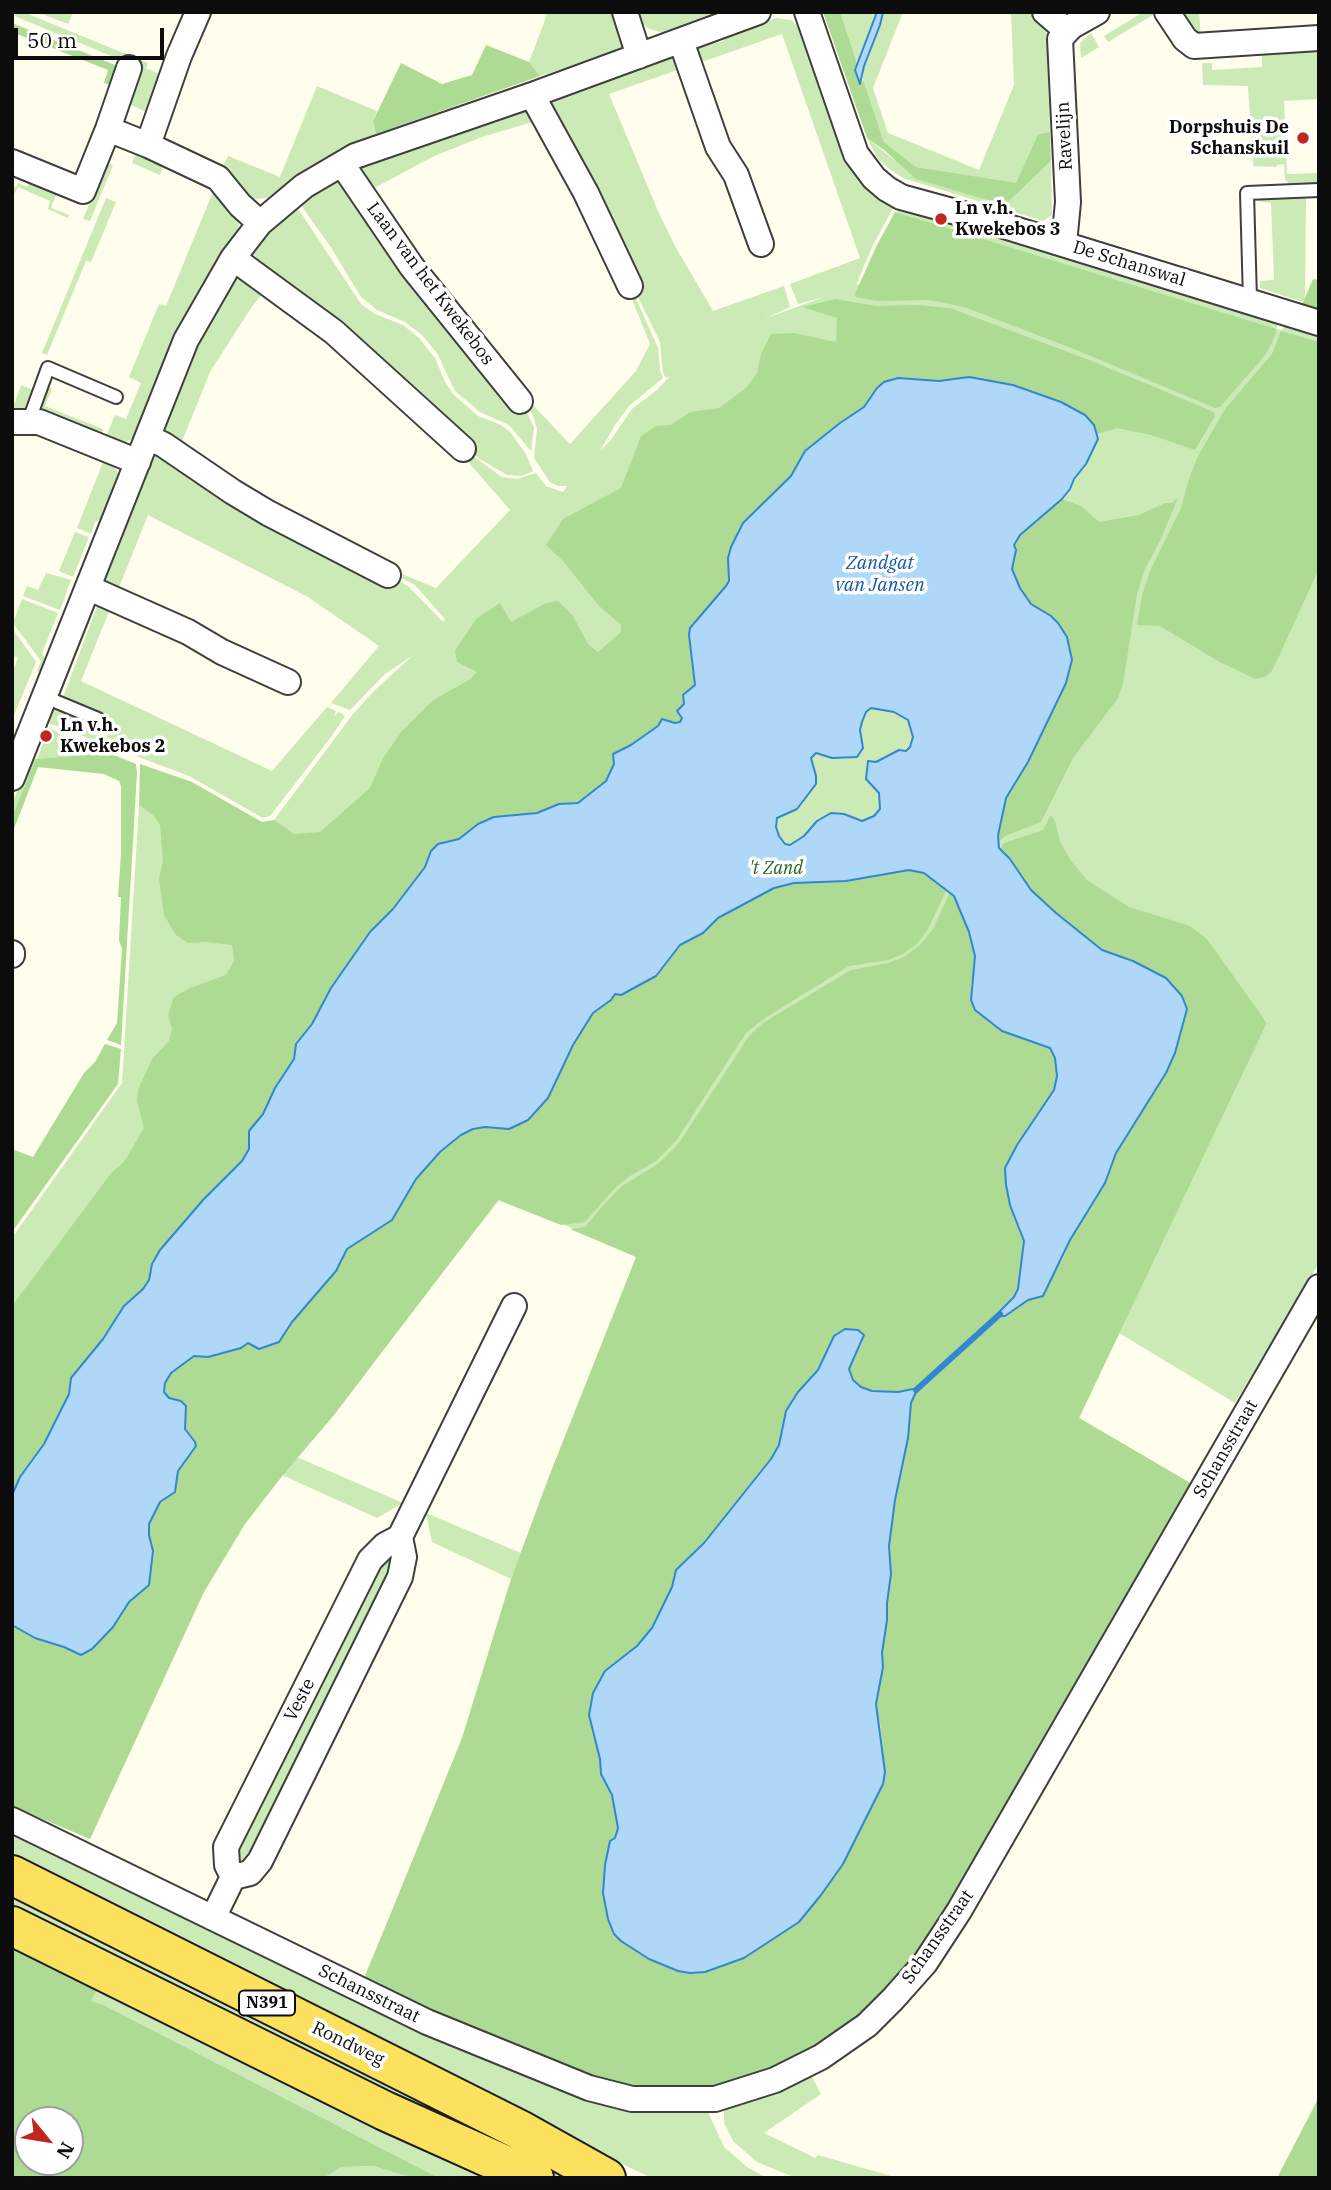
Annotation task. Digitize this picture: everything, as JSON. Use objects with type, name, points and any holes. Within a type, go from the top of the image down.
[{"type":"main road","name":"Rondweg","points":[[12,1875],[522,2131],[606,2178]]},
{"type":"main road","name":"N391","points":[[12,1926],[385,2111],[534,2178]]},
{"type":"main road","name":"N391","points":[[385,2111],[507,2178]]},
{"type":"main road","name":"N391","points":[[522,2131],[636,2178]]},
{"type":"street","points":[[148,145],[179,56],[198,12]]},
{"type":"street","points":[[625,12],[639,56]]},
{"type":"street","points":[[12,778],[186,340],[233,258],[260,223],[304,186],[355,156],[532,95],[758,12]]},
{"type":"street","name":"De Schanswal","points":[[807,12],[856,154],[880,184],[901,197],[1250,300],[1319,323]]},
{"type":"street","points":[[1045,12],[1068,31],[1097,12]]},
{"type":"street","points":[[1167,12],[1185,39],[1194,46],[1319,38]]},
{"type":"street","name":"Ravelijn","points":[[1064,244],[1068,202],[1060,39],[1068,31]]},
{"type":"street","points":[[681,41],[718,147],[736,175],[761,244]]},
{"type":"street","points":[[12,162],[82,191],[108,129],[129,68]]},
{"type":"street","points":[[532,95],[586,193],[630,286]]},
{"type":"street","points":[[108,129],[218,178],[240,205],[260,223]]},
{"type":"street","name":"Laan van het Kwekebos","points":[[342,163],[412,267],[520,401]]},
{"type":"street","points":[[233,258],[342,339],[463,449]]},
{"type":"street","points":[[20,422],[39,422],[138,462]]},
{"type":"street","points":[[148,437],[245,499],[388,575]]},
{"type":"street","points":[[89,588],[188,632],[222,652],[288,682]]},
{"type":"street","name":"Schansstraat","points":[[12,1819],[428,2022],[589,2088],[632,2099],[715,2099],[775,2080],[821,2057],[867,2025],[925,1963],[959,1911],[1319,1287]]},
{"type":"street","name":"Veste","points":[[400,1537],[404,1557],[401,1577],[260,1861],[250,1873],[233,1877],[227,1865],[226,1847],[369,1560],[385,1545],[400,1537],[514,1306]]},
{"type":"street","points":[[213,1918],[233,1877]]},
{"type":"lane","points":[[1250,300],[1247,194],[1319,190]]},
{"type":"lane","points":[[20,422],[48,368],[116,397]]},
{"type":"lane","points":[[45,697],[98,719]]},
{"type":"green space","points":[[12,12],[23,12],[148,63],[146,68],[166,77],[151,114],[124,102],[138,67],[12,15]]},
{"type":"green space","points":[[37,12],[73,12],[68,24]]},
{"type":"green space","points":[[548,12],[618,12],[623,31],[621,51],[540,76],[529,62]]},
{"type":"green space","points":[[635,12],[724,12],[664,33],[649,29]]},
{"type":"green space","points":[[823,12],[840,12],[857,63],[855,70],[862,83],[863,79],[884,142],[916,167],[1016,183],[1038,134],[1050,132],[1051,161],[1005,205],[916,179],[867,138]]},
{"type":"green space","points":[[840,12],[877,12],[857,63]]},
{"type":"green space","points":[[883,12],[903,12],[873,88],[888,133],[979,170],[1014,85],[1011,12],[1034,12],[1052,29],[1046,30],[1050,132],[1038,134],[1016,184],[916,167],[884,142],[863,79],[864,67]]},
{"type":"green space","points":[[1143,12],[1158,12],[1108,42],[1104,36]]},
{"type":"green space","points":[[1175,12],[1199,12],[1201,39]]},
{"type":"green space","name":"'t Zand","points":[[776,18],[791,20],[802,30],[846,153],[897,201],[872,247],[856,285],[866,282],[901,203],[900,209],[942,221],[944,216],[1278,319],[1277,329],[1282,330],[1287,322],[1319,332],[1319,551],[1265,677],[1278,659],[1319,569],[1319,1263],[1235,1403],[1119,1333],[1267,1023],[1264,1018],[1079,1418],[1180,1477],[1020,1767],[571,2058],[365,1975],[466,1734],[637,1256],[501,1198],[297,1457],[403,1503],[377,1518],[282,1475],[241,1525],[200,1598],[90,1839],[12,1801],[12,1238],[122,1083],[139,805],[262,825],[274,820],[353,714],[413,655],[385,674],[350,710],[331,703],[379,646],[308,597],[148,515],[118,590],[107,584],[104,580],[156,453],[408,586],[443,622],[445,619],[415,585],[396,575],[397,572],[436,588],[510,510],[463,456],[466,451],[502,477],[517,479],[536,473],[546,486],[563,492],[567,486],[550,482],[534,458],[537,429],[533,415],[525,404],[529,401],[570,444],[636,371],[650,344],[630,294],[633,292],[658,348],[663,378],[629,406],[600,451],[632,409],[670,376],[666,378],[663,373],[660,342],[544,104],[675,55],[683,68],[609,94],[658,211],[713,311],[784,286],[790,307],[764,319],[824,297],[798,304],[790,284],[860,258],[782,34],[696,64],[695,48],[724,41],[724,38]]},
{"type":"green space","points":[[12,23],[120,67],[113,86],[104,83],[108,70],[12,32]]},
{"type":"green space","points":[[1091,33],[1099,47],[1081,58],[1080,43]]},
{"type":"green space","points":[[486,45],[529,62],[540,76],[376,134],[373,121],[401,63],[442,84],[472,75]]},
{"type":"green space","points":[[1319,46],[1319,99],[1284,101],[1287,174],[1319,173],[1319,183],[1289,184],[1285,179],[1284,164],[1276,167],[1253,166],[1248,86],[1203,85],[1202,63],[1212,63],[1212,70],[1262,67],[1262,49]]},
{"type":"green space","points":[[317,86],[377,111],[373,121],[376,134],[329,156],[267,198],[248,197],[221,171],[228,156],[280,177]]},
{"type":"green space","points":[[525,107],[539,120],[482,137],[434,156],[367,192],[359,168]]},
{"type":"green space","points":[[867,138],[893,159],[1005,205],[1051,161],[1052,215],[1043,221],[903,178],[878,159]]},
{"type":"green space","points":[[136,153],[164,164],[160,175],[132,163]]},
{"type":"green space","points":[[106,163],[113,165],[90,221],[83,219]]},
{"type":"green space","points":[[340,177],[526,411],[534,427],[531,451],[509,425],[480,412],[455,391],[437,353],[422,335],[405,322],[377,310],[361,297],[300,204]]},
{"type":"green space","points":[[30,182],[57,193],[51,208],[69,215],[68,218],[48,209],[50,201],[18,187],[12,198],[12,186],[16,187],[18,183],[27,187]]},
{"type":"green space","points":[[215,187],[239,219],[238,231],[198,294],[137,433],[120,444],[105,439],[115,415],[126,419],[141,383],[129,377],[159,304],[166,306]]},
{"type":"green space","points":[[1306,195],[1303,302],[1260,288],[1260,281],[1274,280],[1271,203],[1258,201],[1261,198]]},
{"type":"green space","points":[[106,198],[116,202],[91,262],[86,261],[47,355],[42,353]]},
{"type":"green space","points":[[297,207],[361,304],[375,314],[403,325],[419,338],[435,358],[454,395],[478,416],[501,425],[510,432],[526,454],[533,471],[522,476],[507,475],[478,458],[249,254]]},
{"type":"green space","points":[[895,212],[1276,329],[1276,333],[1261,360],[1220,407],[1215,408],[964,307],[929,300],[877,301],[856,297],[876,247]]},
{"type":"green space","points":[[235,274],[267,288],[210,372],[179,449],[163,434],[203,335]]},
{"type":"green space","points":[[1313,279],[1319,280],[1319,312],[1301,307]]},
{"type":"green space","points":[[836,299],[876,306],[918,305],[950,308],[1092,361],[1214,412],[1215,416],[1195,450],[1151,435],[1117,428],[1097,434],[1094,425],[1061,402],[1013,385],[969,377],[939,381],[898,378],[878,386],[864,407],[809,448],[799,459],[791,476],[743,523],[728,570],[729,581],[690,628],[695,685],[682,696],[684,704],[679,708],[681,721],[675,723],[663,719],[658,726],[631,745],[614,753],[614,764],[606,781],[578,803],[559,804],[537,813],[494,817],[459,839],[433,847],[425,867],[393,909],[370,932],[331,988],[312,1024],[296,1044],[294,1059],[275,1088],[263,1114],[250,1129],[249,1149],[242,1161],[203,1200],[160,1250],[143,1290],[124,1306],[103,1339],[71,1378],[69,1394],[44,1444],[20,1477],[12,1495],[12,1306],[112,1172],[124,1162],[144,1128],[137,1101],[138,1090],[152,1059],[169,1041],[172,1029],[168,1015],[174,997],[226,975],[234,961],[232,945],[188,943],[176,935],[164,915],[159,879],[163,861],[160,825],[154,816],[139,805],[140,764],[192,782],[262,822],[274,820],[294,834],[320,832],[370,788],[383,758],[402,731],[433,700],[469,680],[477,672],[457,662],[455,651],[476,619],[500,603],[511,622],[546,603],[558,601],[573,616],[588,644],[598,652],[621,632],[621,625],[598,605],[563,561],[546,545],[563,519],[621,488],[641,436],[656,426],[671,425],[690,412],[719,408],[747,387],[757,373],[761,354],[771,334],[794,333],[836,342],[837,318],[802,307]]},
{"type":"green space","points":[[1281,331],[1319,342],[1319,569],[1271,672],[1265,677],[1255,679],[1218,661],[1160,626],[1137,625],[1142,595],[1150,571],[1181,508],[1197,458],[1225,409],[1272,354]]},
{"type":"green space","points":[[21,385],[35,391],[24,416],[12,411]]},
{"type":"green space","points":[[49,387],[52,389],[45,406],[103,429],[101,437],[39,412]]},
{"type":"green space","points":[[105,457],[114,465],[119,477],[104,518],[95,522],[91,534],[77,528]]},
{"type":"green space","points":[[1178,498],[1145,569],[1137,594],[1123,684],[1118,698],[1073,758],[1041,822],[1005,836],[998,843],[1006,798],[1028,762],[1071,670],[1072,660],[1067,637],[1058,623],[1031,604],[1020,588],[1012,569],[1015,543],[1020,535],[1062,499],[1081,506],[1099,522],[1139,515]]},
{"type":"green space","points":[[75,532],[89,537],[73,577],[59,571]]},
{"type":"green space","points":[[46,573],[71,580],[60,610],[23,596],[27,586],[38,590]]},
{"type":"green space","points":[[22,599],[58,613],[42,653],[46,660],[41,673],[37,671],[41,661],[13,623]]},
{"type":"green space","points":[[99,601],[112,604],[81,681],[272,771],[327,707],[336,711],[334,717],[338,712],[345,716],[270,816],[263,818],[189,776],[46,722],[52,706],[96,725],[93,734],[106,739],[113,721],[62,700]]},
{"type":"green space","points":[[95,602],[95,608],[59,699],[56,697]]},
{"type":"green space","points":[[12,628],[36,662],[12,720],[12,674],[18,658],[12,655]]},
{"type":"green space","points":[[49,728],[68,736],[65,746],[74,750],[79,740],[109,753],[37,759]]},
{"type":"green space","points":[[109,753],[136,764],[137,773],[121,1045],[107,1040],[117,1023],[122,949],[119,940],[121,897],[118,897],[121,854],[119,781],[104,774],[38,767],[12,834],[12,817],[36,759]]},
{"type":"green space","points":[[31,757],[37,759],[12,817],[12,804]]},
{"type":"green space","points":[[1051,815],[1060,841],[1071,861],[1088,881],[1129,907],[1190,926],[1207,939],[1267,1023],[1079,1418],[1192,1484],[917,1963],[870,2011],[790,2064],[716,2088],[651,2090],[600,2083],[363,1982],[462,1738],[511,1579],[636,1257],[570,1229],[585,1227],[622,1186],[658,1164],[679,1143],[749,1036],[763,1023],[851,970],[904,957],[920,945],[933,929],[950,892],[957,901],[974,950],[971,985],[975,1010],[1002,1031],[1050,1048],[1055,1058],[1057,1076],[1054,1090],[1007,1163],[1006,1185],[1024,1241],[1018,1289],[1014,1297],[999,1310],[1001,1316],[1038,1297],[1063,1259],[1070,1240],[1105,1183],[1115,1153],[1166,1073],[1181,1031],[1158,973],[1133,961],[1114,956],[1087,940],[1031,890],[1000,849],[1004,843],[1043,830]],"holes":[[[853,1329],[863,1342],[849,1369],[853,1380],[866,1390],[898,1392],[910,1389],[915,1395],[911,1403],[908,1438],[889,1546],[891,1574],[882,1653],[883,1667],[876,1704],[885,1772],[877,1798],[843,1864],[799,1922],[744,1958],[705,1972],[678,1971],[608,1919],[603,1893],[605,1865],[610,1841],[618,1828],[615,1806],[602,1774],[593,1732],[589,1708],[593,1693],[605,1671],[637,1646],[652,1628],[672,1587],[676,1570],[704,1543],[771,1459],[779,1445],[782,1424],[789,1405],[818,1370],[826,1357],[830,1342],[838,1333]]]},
{"type":"green space","points":[[909,870],[924,873],[947,889],[928,929],[918,943],[903,954],[888,960],[849,966],[762,1020],[746,1033],[676,1141],[656,1161],[616,1187],[585,1222],[561,1225],[498,1200],[334,1415],[245,1524],[204,1592],[90,1839],[12,1806],[12,1625],[35,1638],[71,1649],[92,1649],[113,1627],[129,1602],[149,1585],[153,1551],[149,1524],[160,1502],[175,1492],[178,1471],[196,1444],[185,1429],[186,1406],[181,1401],[169,1398],[164,1392],[165,1383],[171,1373],[194,1356],[208,1357],[241,1348],[248,1342],[279,1342],[292,1322],[336,1271],[347,1249],[392,1220],[416,1179],[431,1161],[468,1131],[485,1127],[509,1129],[528,1120],[548,1098],[587,1019],[615,994],[621,995],[656,976],[680,945],[703,933],[718,918],[774,888],[794,883],[846,881]]},
{"type":"green space","points":[[105,1044],[121,1049],[118,1084],[12,1232],[12,1149],[33,1157],[84,1073],[95,1062]]},
{"type":"green space","points":[[426,1513],[521,1553],[511,1579],[432,1542]]},
{"type":"green space","points":[[387,1560],[392,1570],[259,1852],[244,1862],[238,1861],[235,1847],[367,1580]]},
{"type":"green space","points":[[12,1828],[164,1903],[699,2107],[708,2112],[724,2147],[747,2167],[767,2178],[652,2178],[611,2159],[12,1860]]},
{"type":"green space","points":[[12,1889],[588,2178],[556,2178],[257,2036],[12,1912]]},
{"type":"green space","points":[[12,1940],[100,1984],[91,2001],[104,2005],[439,2178],[413,2178],[373,2166],[342,2167],[323,2178],[12,2178]]},
{"type":"green space","points":[[100,1984],[488,2178],[439,2178],[104,2005],[90,2001]]},
{"type":"green space","points":[[810,2073],[821,2094],[764,2133],[815,2158],[818,2155],[898,2178],[796,2178],[757,2162],[733,2141],[724,2123],[724,2111],[729,2103]]},
{"type":"green space","points":[[1319,2097],[1319,2178],[1277,2178]]},
{"type":"green space","points":[[373,2166],[413,2178],[323,2178],[342,2167]]},
{"type":"water","points":[[877,12],[883,12],[860,84],[855,70]]},
{"type":"water","name":"Zandgat van Jansen","points":[[969,377],[1013,385],[1061,402],[1085,415],[1094,425],[1098,439],[1070,489],[1020,535],[1014,545],[1016,550],[1012,569],[1020,588],[1031,604],[1058,623],[1067,637],[1072,660],[1066,683],[1028,762],[1006,798],[998,836],[999,848],[1031,890],[1056,913],[1102,950],[1133,961],[1166,978],[1182,996],[1187,1009],[1175,1053],[1166,1073],[1116,1153],[1105,1183],[1070,1240],[1043,1296],[1028,1300],[1005,1316],[1001,1316],[999,1312],[1018,1289],[1024,1241],[1010,1205],[1005,1168],[1054,1090],[1057,1076],[1055,1058],[1050,1048],[1002,1031],[975,1010],[971,1000],[975,956],[969,932],[954,896],[924,873],[909,870],[846,881],[794,883],[774,888],[718,918],[703,933],[680,945],[656,976],[621,995],[615,994],[593,1013],[573,1045],[548,1098],[528,1120],[509,1129],[473,1129],[440,1152],[416,1179],[392,1220],[347,1249],[336,1271],[292,1322],[279,1342],[259,1349],[248,1343],[241,1348],[208,1357],[194,1356],[171,1373],[165,1383],[164,1392],[169,1398],[181,1401],[186,1406],[185,1429],[196,1446],[178,1471],[175,1492],[160,1502],[149,1524],[153,1551],[149,1585],[129,1602],[113,1627],[92,1649],[81,1655],[35,1638],[12,1625],[12,1495],[20,1477],[44,1444],[69,1394],[71,1378],[103,1339],[124,1306],[143,1289],[160,1250],[203,1200],[242,1161],[249,1149],[249,1131],[263,1114],[275,1088],[294,1059],[296,1044],[312,1024],[331,988],[370,932],[393,909],[425,867],[431,851],[438,844],[459,839],[478,824],[494,817],[537,813],[559,804],[578,803],[606,781],[614,764],[613,754],[658,726],[662,719],[680,722],[682,718],[677,711],[684,704],[683,695],[695,685],[690,628],[729,581],[728,558],[743,523],[791,476],[805,451],[864,407],[884,382],[898,378],[939,381]],"holes":[[[871,708],[894,712],[908,720],[913,737],[906,751],[899,750],[876,762],[868,761],[866,779],[879,793],[880,809],[874,816],[862,821],[844,814],[831,813],[817,821],[804,836],[790,845],[785,844],[776,827],[777,818],[797,809],[816,784],[811,758],[816,753],[832,758],[857,757],[863,748],[860,730],[866,712]]]},
{"type":"water","points":[[845,1329],[858,1330],[864,1335],[849,1369],[853,1380],[872,1391],[898,1392],[913,1389],[916,1392],[911,1403],[908,1438],[889,1546],[891,1574],[882,1653],[883,1667],[876,1704],[885,1772],[883,1784],[843,1864],[799,1922],[744,1958],[705,1972],[678,1971],[649,1959],[621,1941],[614,1934],[608,1919],[603,1893],[605,1865],[610,1841],[615,1838],[618,1828],[612,1795],[601,1774],[589,1715],[593,1693],[605,1671],[637,1646],[652,1628],[672,1587],[676,1570],[704,1543],[771,1459],[779,1445],[786,1411],[798,1392],[818,1370],[834,1336]]},
{"type":"waterway","points":[[916,1390],[1000,1314]]},
{"type":"place","name":"Dorpshuis De Schanskuil","points":[[1303,138]]},
{"type":"place","name":"Ln v.h. Kwekebos 3","points":[[941,219]]},
{"type":"place","name":"Ln v.h. Kwekebos 2","points":[[46,736]]}]
